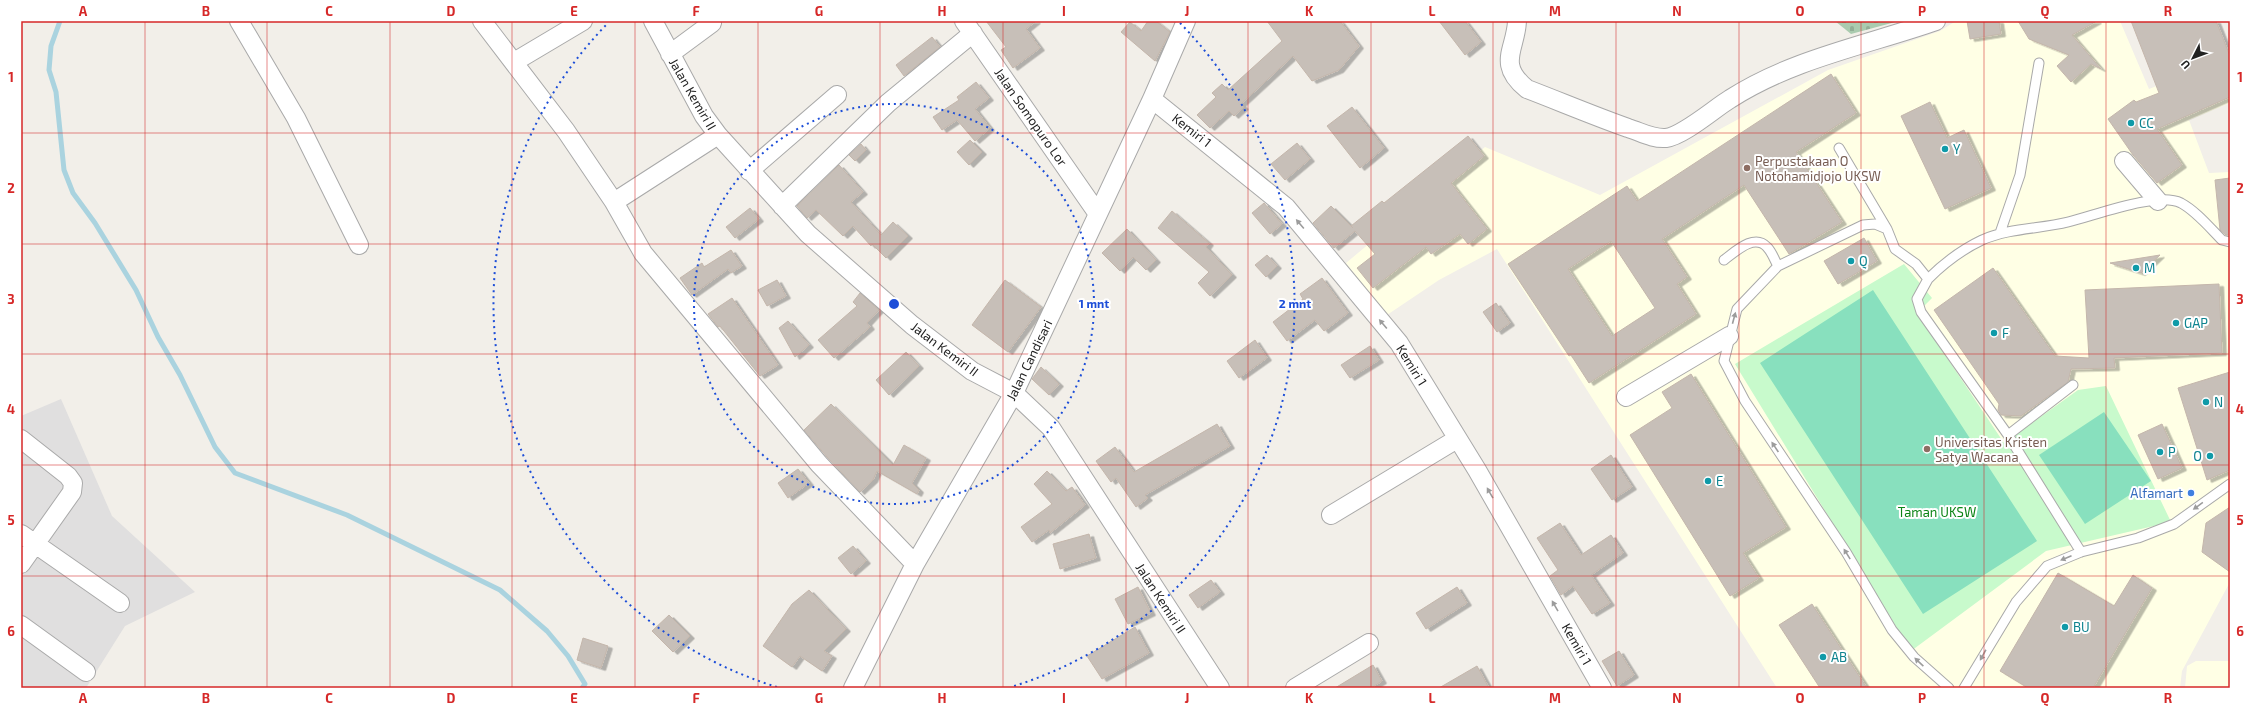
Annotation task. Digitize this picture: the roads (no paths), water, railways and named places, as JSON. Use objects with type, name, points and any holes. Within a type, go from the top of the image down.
[{"type":"street","points":[[239,21],[296,118],[359,245]]},
{"type":"street","points":[[482,21],[566,132],[614,202],[643,254],[818,464],[915,564]]},
{"type":"street","points":[[514,62],[583,21]]},
{"type":"street","name":"Jalan Kemiri II","points":[[653,21],[704,116],[749,171],[808,234],[912,325],[972,371],[1014,393],[1051,428],[1213,685]]},
{"type":"street","name":"Jalan Candisari","points":[[858,685],[915,564],[1014,393],[1152,99],[1186,21]]},
{"type":"street","points":[[1517,21],[1517,30],[1509,55],[1513,73],[1518,82],[1527,89],[1593,117],[1655,138],[1668,138],[1701,120],[1729,99],[1762,80],[1794,66],[1936,21]]},
{"type":"street","points":[[670,54],[712,23]]},
{"type":"street","points":[[782,206],[969,27]]},
{"type":"street","name":"Jalan Somopuro Lor","points":[[969,27],[1098,214]]},
{"type":"street","points":[[749,171],[837,95]]},
{"type":"street","name":"Kemiri 1","points":[[1152,99],[1286,207],[1399,343],[1458,439],[1602,688]]},
{"type":"street","points":[[614,202],[718,135]]},
{"type":"street","points":[[2124,161],[2158,201]]},
{"type":"street","points":[[1626,397],[1729,336]]},
{"type":"street","points":[[21,439],[68,476],[73,483],[72,492],[21,564]]},
{"type":"street","points":[[1331,515],[1458,439]]},
{"type":"street","points":[[21,534],[120,603]]},
{"type":"street","points":[[21,625],[86,672]]},
{"type":"street","points":[[1295,688],[1369,643]]},
{"type":"lane","points":[[2000,233],[2020,175],[2039,63]]},
{"type":"lane","points":[[1839,148],[1888,229],[1895,249],[1916,264],[1928,279]]},
{"type":"lane","points":[[2081,552],[2008,435],[1921,312],[1917,299],[1928,279],[1946,261],[1981,240],[2000,233],[2068,222],[2103,212],[2158,201],[2180,203],[2222,240],[2230,242]]},
{"type":"lane","points":[[1888,229],[1875,224],[1863,225],[1778,266],[1737,309],[1729,336],[1724,361],[1745,401],[1846,552],[1892,630],[1914,657],[1949,688]]},
{"type":"lane","points":[[1724,260],[1749,243],[1757,242],[1767,247],[1778,266]]},
{"type":"lane","points":[[2008,435],[2073,385]]},
{"type":"lane","points":[[1964,688],[2016,602],[2047,566],[2081,552],[2138,538],[2174,524],[2230,484]]},
{"type":"waterway","points":[[60,21],[51,46],[49,70],[56,92],[64,170],[73,193],[95,223],[136,290],[158,337],[180,375],[215,447],[235,473],[347,515],[500,590],[547,631],[568,656],[585,684],[582,688]]},
{"type":"place","name":"CC","points":[[2131,123]]},
{"type":"place","name":"Y","points":[[1945,149]]},
{"type":"place","name":"Perpustakaan O Notohamidjojo UKSW","points":[[1747,168]]},
{"type":"place","name":"Q","points":[[1851,261]]},
{"type":"place","name":"M","points":[[2136,268]]},
{"type":"place","name":"GAP","points":[[2176,323]]},
{"type":"place","name":"F","points":[[1994,333]]},
{"type":"place","name":"N","points":[[2206,402]]},
{"type":"place","name":"Universitas Kristen Satya Wacana","points":[[1927,449]]},
{"type":"place","name":"P","points":[[2160,452]]},
{"type":"place","name":"O","points":[[2210,456]]},
{"type":"place","name":"E","points":[[1708,481]]},
{"type":"place","name":"Alfamart","points":[[2191,493]]},
{"type":"place","name":"BU","points":[[2065,627]]},
{"type":"place","name":"AB","points":[[1823,657]]},
{"type":"park label","name":"Taman UKSW","points":[[1937,512]]}]
